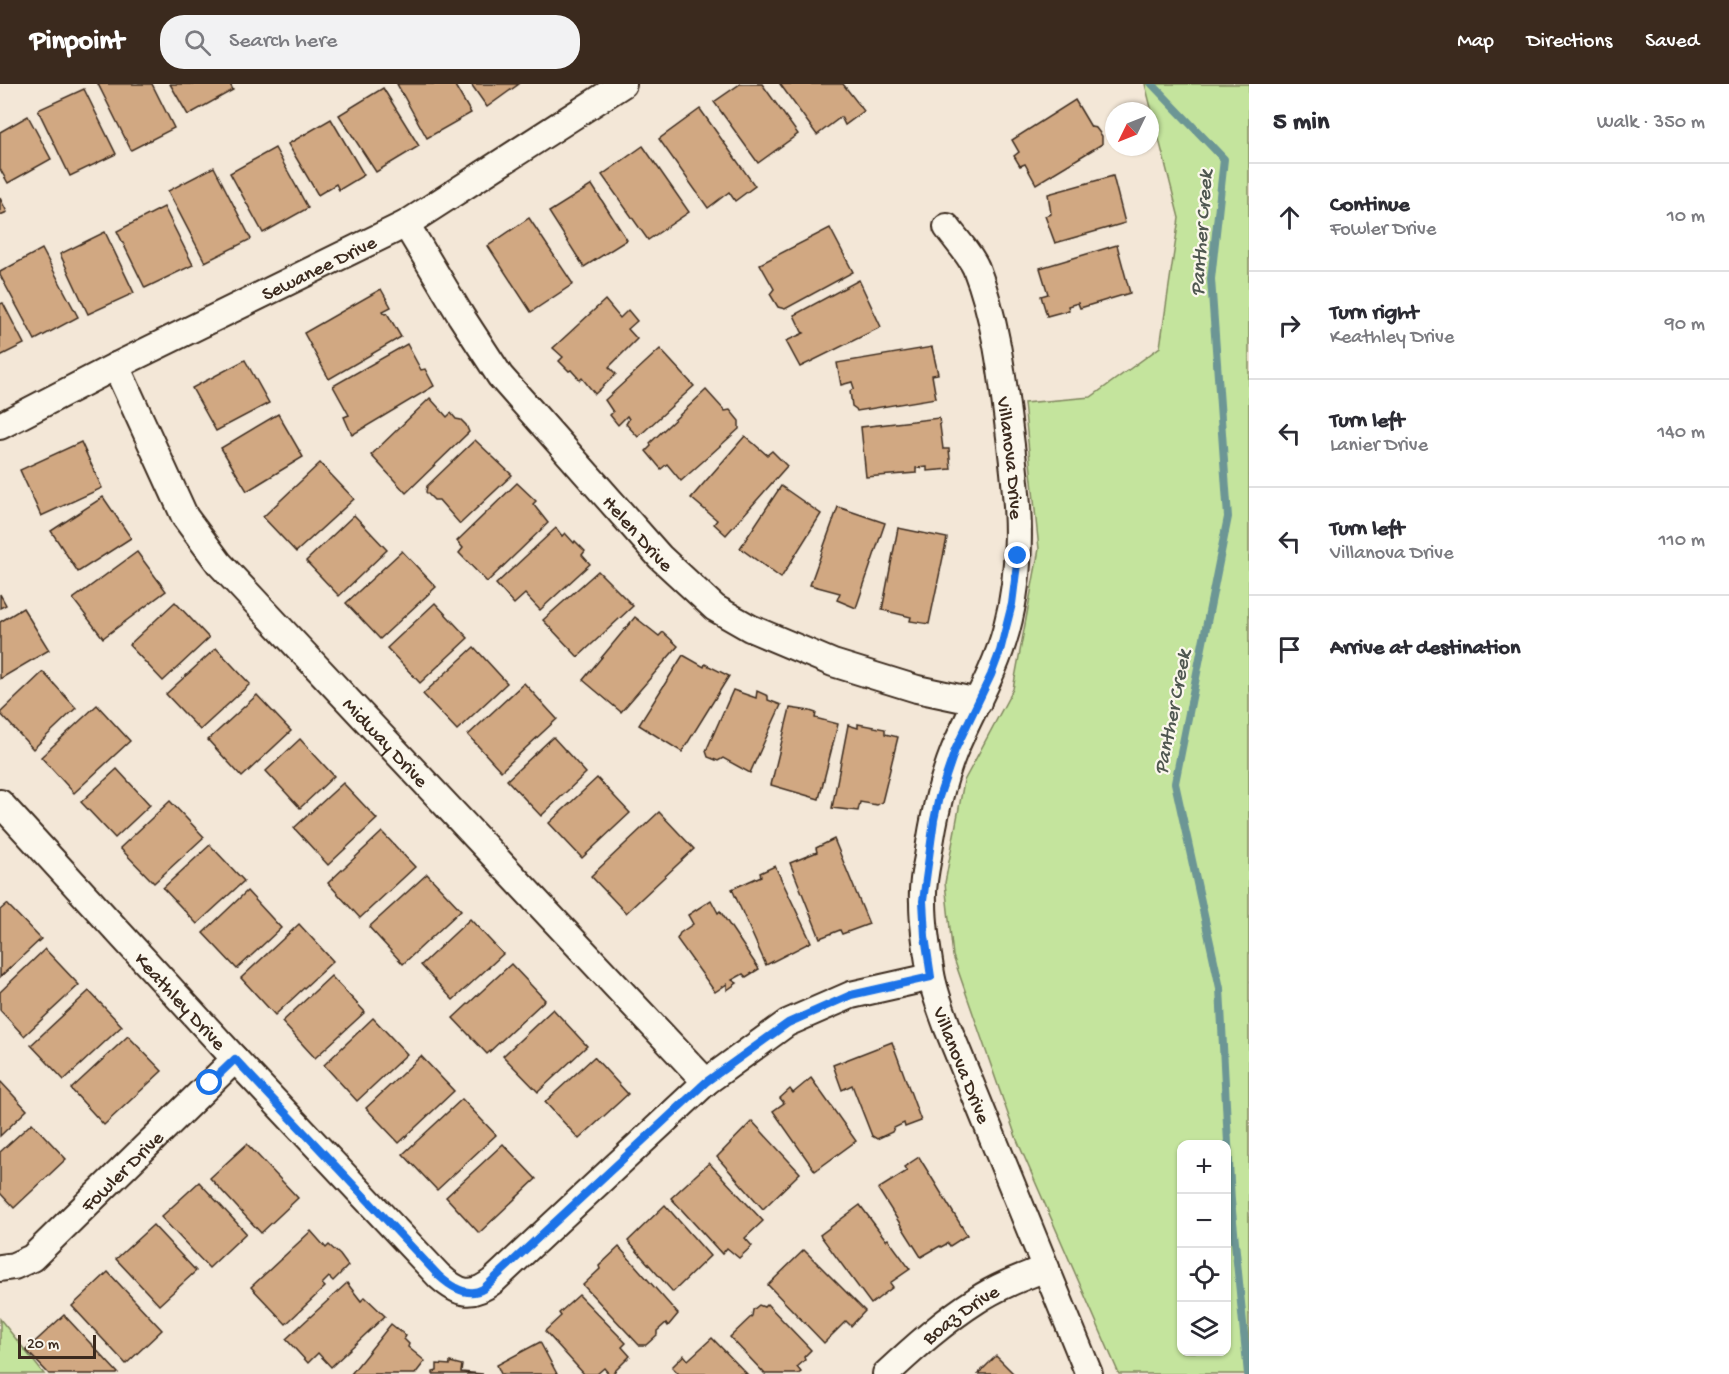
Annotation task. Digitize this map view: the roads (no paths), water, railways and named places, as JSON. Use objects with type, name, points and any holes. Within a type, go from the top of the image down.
[{"type":"street","name":"Sewanee Drive","points":[[0,426],[116,366],[406,224],[623,84]]},
{"type":"street","name":"Helen Drive","points":[[406,224],[500,376],[660,556],[715,608],[750,628],[833,663],[917,689],[978,702]]},
{"type":"street","name":"Villanova Drive","points":[[947,227],[975,266],[991,317],[1004,388],[1018,511],[1018,556],[1012,604],[1000,651],[955,750],[939,797],[923,901],[925,936],[931,977],[947,1026],[1089,1374]]},
{"type":"street","name":"Midway Drive","points":[[116,366],[185,517],[219,563],[706,1082]]},
{"type":"street","name":"Keathley Drive","points":[[0,802],[235,1059],[439,1276],[457,1289],[471,1293],[479,1291],[493,1281],[706,1082]]},
{"type":"street","points":[[706,1082],[788,1023],[851,995],[931,977]]},
{"type":"street","name":"Fowler Drive","points":[[0,1268],[14,1266],[32,1258],[235,1059]]},
{"type":"street","name":"Boaz Drive","points":[[886,1374],[924,1338],[979,1298],[1012,1281],[1046,1268]]},
{"type":"waterway","name":"Panther Creek","points":[[1152,84],[1224,159],[1211,279],[1228,517],[1175,783],[1220,988],[1231,1201],[1248,1374]]}]
